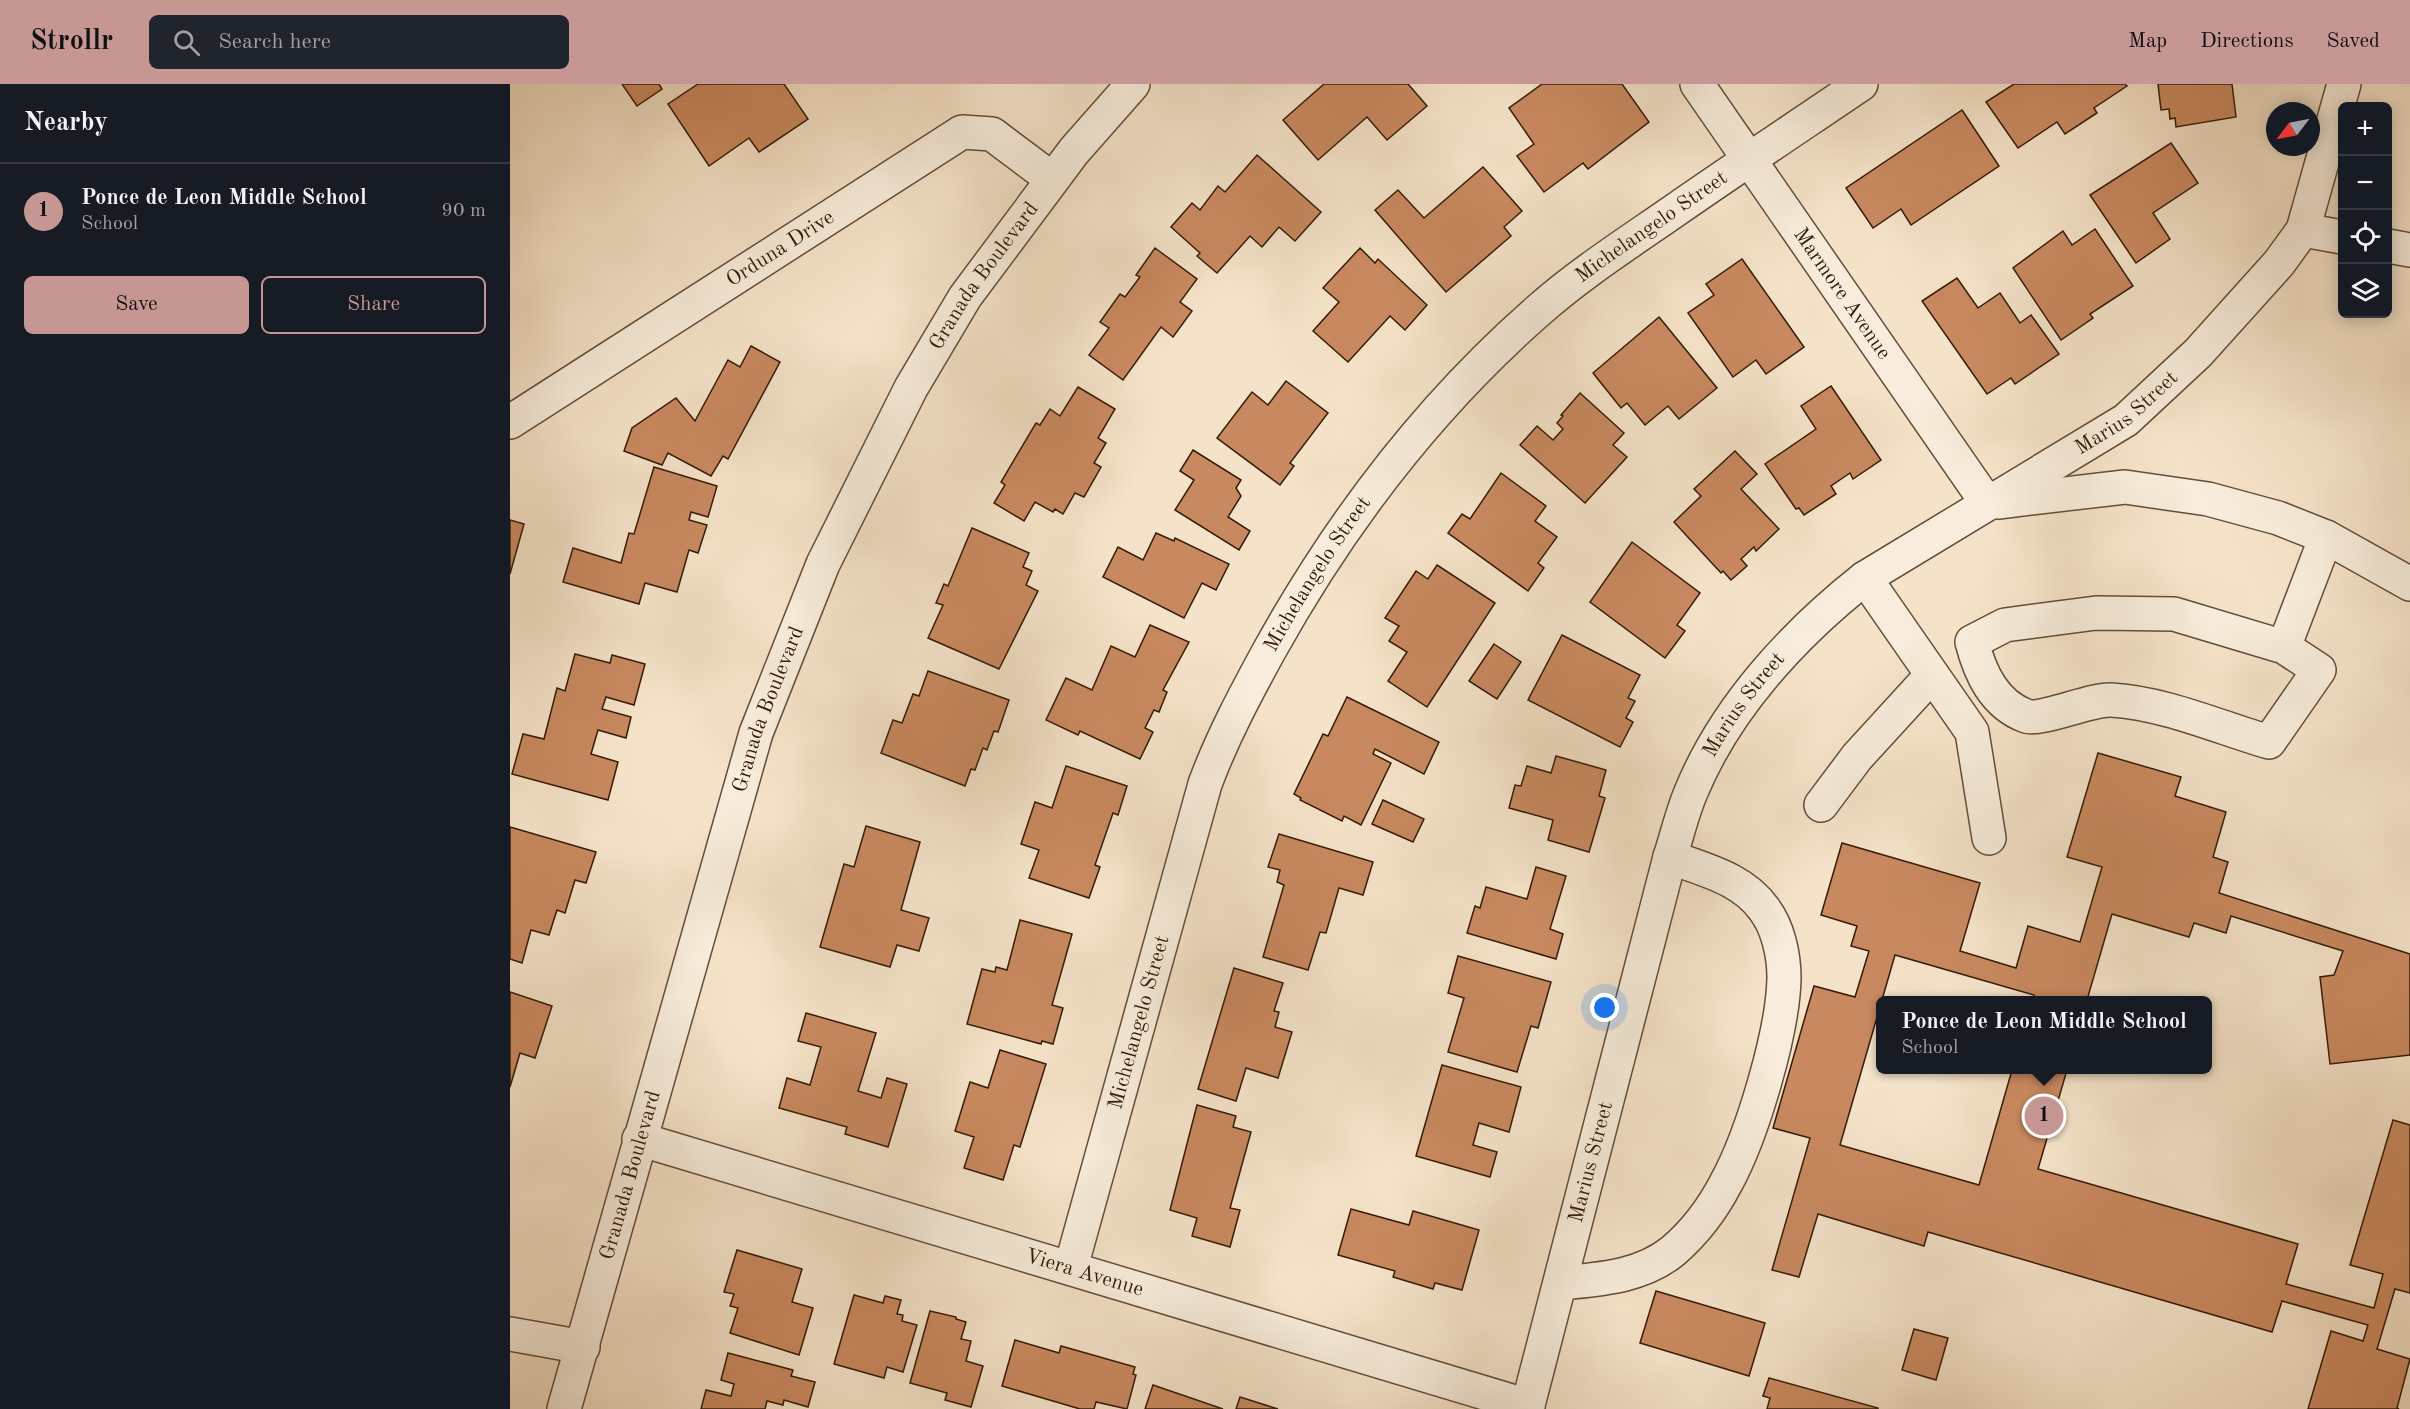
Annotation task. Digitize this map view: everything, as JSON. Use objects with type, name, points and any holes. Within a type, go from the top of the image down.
[{"type":"street","name":"Granada Boulevard","points":[[564,1409],[756,733],[823,564],[870,467],[946,327],[994,254],[1052,179],[1133,84]]},
{"type":"street","name":"Marmore Avenue","points":[[1696,84],[1987,503]]},
{"type":"street","name":"Michelangelo Street","points":[[1071,1267],[1204,784],[1231,721],[1294,605],[1368,495],[1417,433],[1475,370],[1570,285],[1861,84]]},
{"type":"street","points":[[2338,236],[2303,230],[2344,84]]},
{"type":"street","name":"Orduna Drive","points":[[510,422],[962,132],[992,134],[1052,179]]},
{"type":"street","name":"Marius Street","points":[[1528,1408],[1670,857],[1691,792],[1716,740],[1747,698],[1810,625],[1865,578],[2120,424],[2141,407],[2230,319],[2303,230]]},
{"type":"street","points":[[2392,247],[2410,250]]},
{"type":"street","points":[[1987,503],[2125,487],[2208,499],[2278,518],[2326,537],[2410,584]]},
{"type":"street","points":[[2284,647],[2326,537]]},
{"type":"street","points":[[1865,578],[1972,732],[1989,838]]},
{"type":"street","points":[[2096,613],[2174,614],[2284,647],[2319,670],[2269,742],[2147,705],[2108,700],[2028,717],[2002,703],[1978,666],[1972,642],[2005,625],[2096,613]]},
{"type":"street","points":[[1821,805],[1857,757],[1932,675]]},
{"type":"street","points":[[1561,1284],[1622,1276],[1640,1270],[1656,1262],[1686,1238],[1712,1206],[1737,1162],[1775,1040],[1784,977],[1782,951],[1766,910],[1751,893],[1736,882],[1670,857]]},
{"type":"street","name":"Viera Avenue","points":[[639,1139],[1071,1267],[1528,1408]]},
{"type":"street","points":[[510,1334],[583,1347]]},
{"type":"building","points":[[622,84],[659,84],[662,89],[637,106]]},
{"type":"building","points":[[698,84],[784,84],[808,119],[759,152],[749,138],[709,166],[668,104]]},
{"type":"building","points":[[1324,84],[1408,84],[1427,106],[1387,140],[1367,117],[1318,160],[1283,120]]},
{"type":"building","points":[[1542,84],[1622,84],[1649,122],[1588,169],[1583,163],[1544,192],[1517,156],[1534,144],[1509,108]]},
{"type":"building","points":[[2014,84],[2125,84],[2127,86],[2094,108],[2097,113],[2065,134],[2057,122],[2018,148],[1986,102]]},
{"type":"building","points":[[2158,84],[2232,84],[2236,117],[2176,127],[2175,118],[2170,119],[2169,109],[2161,110]]},
{"type":"building","points":[[1962,110],[1999,166],[1911,225],[1901,209],[1873,228],[1846,188]]},
{"type":"building","points":[[2171,143],[2198,183],[2153,213],[2170,239],[2136,263],[2090,195]]},
{"type":"building","points":[[1257,155],[1321,212],[1295,241],[1279,227],[1262,247],[1250,236],[1217,273],[1197,256],[1200,253],[1171,227],[1192,203],[1200,210],[1218,186],[1225,192]]},
{"type":"building","points":[[1483,167],[1522,211],[1504,227],[1511,236],[1446,292],[1375,210],[1398,190],[1424,218]]},
{"type":"building","points":[[2095,229],[2133,286],[2090,314],[2093,318],[2061,340],[2013,268],[2063,231],[2072,245]]},
{"type":"building","points":[[1155,248],[1197,279],[1180,302],[1192,311],[1173,337],[1161,327],[1123,380],[1089,355],[1109,328],[1100,322],[1120,294],[1125,297],[1140,277],[1136,275]]},
{"type":"building","points":[[1360,248],[1375,263],[1378,259],[1427,305],[1405,330],[1390,316],[1348,362],[1313,331],[1339,302],[1323,288]]},
{"type":"building","points":[[1742,259],[1804,347],[1766,374],[1756,360],[1733,377],[1688,313],[1714,295],[1706,284]]},
{"type":"building","points":[[1957,278],[1978,308],[2000,293],[2020,323],[2031,315],[2059,354],[2015,384],[2011,378],[1987,394],[1922,301]]},
{"type":"building","points":[[1659,317],[1717,388],[1679,419],[1668,406],[1645,425],[1627,403],[1621,408],[1593,373]]},
{"type":"building","points":[[751,346],[780,362],[728,459],[723,456],[711,476],[668,453],[662,465],[624,451],[632,428],[676,398],[695,421],[728,360],[740,367]]},
{"type":"building","points":[[1286,381],[1328,413],[1290,463],[1294,466],[1280,485],[1217,438],[1252,392],[1268,405]]},
{"type":"building","points":[[1831,386],[1881,460],[1853,479],[1850,473],[1831,486],[1836,494],[1804,515],[1799,508],[1796,509],[1765,464],[1816,429],[1801,406]]},
{"type":"building","points":[[1078,387],[1115,409],[1098,438],[1106,443],[1094,463],[1101,467],[1084,497],[1075,493],[1063,514],[1055,509],[1053,512],[1035,502],[1024,521],[994,503],[1005,485],[1001,482],[1036,423],[1040,425],[1050,409],[1060,416]]},
{"type":"building","points":[[1580,393],[1624,433],[1613,445],[1627,457],[1585,503],[1520,445],[1537,426],[1553,440],[1563,429],[1557,423],[1563,416],[1561,415]]},
{"type":"building","points":[[1193,450],[1241,480],[1236,488],[1241,496],[1228,517],[1250,531],[1239,550],[1175,510],[1194,480],[1180,471]]},
{"type":"building","points":[[1735,451],[1757,474],[1741,489],[1779,529],[1756,551],[1754,547],[1741,559],[1747,566],[1731,580],[1723,571],[1721,573],[1674,522],[1701,496],[1694,489]]},
{"type":"building","points":[[654,467],[717,486],[708,517],[691,512],[689,520],[707,525],[698,553],[689,550],[677,592],[645,583],[639,604],[563,582],[573,548],[621,563],[629,533],[634,534]]},
{"type":"building","points":[[1501,473],[1546,506],[1535,521],[1557,537],[1538,563],[1544,568],[1528,591],[1448,533],[1462,514],[1470,519]]},
{"type":"building","points":[[510,520],[524,524],[510,574]]},
{"type":"building","points":[[972,528],[1029,553],[1023,567],[1032,571],[1026,585],[1038,591],[999,669],[928,638],[943,605],[936,603],[944,584],[948,586]]},
{"type":"building","points":[[1156,533],[1174,541],[1175,538],[1229,564],[1216,590],[1202,583],[1184,618],[1103,577],[1118,547],[1143,560]]},
{"type":"building","points":[[1632,542],[1700,593],[1677,625],[1685,631],[1665,658],[1590,602]]},
{"type":"building","points":[[1437,565],[1495,603],[1427,707],[1388,681],[1407,652],[1389,641],[1399,626],[1385,618],[1416,571],[1428,579]]},
{"type":"building","points":[[1150,625],[1189,642],[1163,690],[1167,692],[1159,712],[1154,710],[1145,728],[1153,732],[1140,759],[1080,731],[1078,735],[1046,720],[1066,678],[1092,690],[1111,646],[1135,657]]},
{"type":"building","points":[[1562,635],[1640,675],[1628,698],[1635,701],[1626,718],[1633,722],[1620,747],[1528,700]]},
{"type":"building","points":[[1494,644],[1521,662],[1497,699],[1469,681]]},
{"type":"building","points":[[575,654],[610,663],[612,655],[645,664],[634,705],[606,697],[602,709],[631,717],[626,738],[598,730],[591,754],[618,762],[608,800],[512,774],[523,734],[544,739],[557,688],[565,691]]},
{"type":"building","points":[[928,671],[1009,700],[998,732],[994,731],[987,750],[983,748],[975,770],[971,769],[965,786],[881,753],[893,720],[902,723],[913,694],[919,696]]},
{"type":"building","points":[[1347,697],[1439,742],[1424,774],[1375,749],[1373,754],[1391,763],[1361,825],[1344,816],[1342,821],[1300,800],[1301,798],[1294,794],[1323,734],[1328,736]]},
{"type":"building","points":[[2098,753],[2181,777],[2175,796],[2226,812],[2213,857],[2228,862],[2219,893],[2410,954],[2410,1055],[2330,1064],[2320,977],[2334,975],[2343,951],[2231,916],[2226,933],[2194,923],[2189,937],[2112,914],[2088,996],[2034,996],[1895,955],[1883,996],[1876,996],[1876,1021],[1840,1145],[1979,1185],[2011,1074],[2066,1074],[2038,1169],[2298,1244],[2286,1284],[2374,1308],[2383,1274],[2350,1265],[2393,1120],[2410,1125],[2410,1293],[2395,1289],[2377,1349],[2410,1359],[2397,1408],[2399,1409],[2308,1409],[2331,1331],[2363,1341],[2368,1325],[2282,1301],[2272,1332],[1928,1232],[1924,1246],[1818,1214],[1799,1277],[1772,1270],[1810,1138],[1773,1128],[1814,986],[1855,997],[1869,951],[1851,946],[1857,926],[1821,915],[1842,843],[1980,883],[1960,951],[2016,968],[2028,926],[2080,942],[2102,867],[2067,857]]},
{"type":"building","points":[[1556,756],[1606,770],[1599,796],[1605,798],[1589,852],[1548,840],[1553,820],[1509,808],[1515,785],[1521,786],[1527,766],[1551,773]]},
{"type":"building","points":[[1066,766],[1127,786],[1118,815],[1113,813],[1095,865],[1100,867],[1089,898],[1029,878],[1039,850],[1021,844],[1035,802],[1052,808]]},
{"type":"building","points":[[1383,800],[1424,819],[1413,842],[1372,824]]},
{"type":"building","points":[[866,826],[920,842],[901,910],[929,918],[919,951],[897,945],[890,967],[820,947],[844,864],[854,867]]},
{"type":"building","points":[[510,827],[596,852],[586,883],[575,880],[565,913],[557,910],[549,935],[531,930],[522,963],[510,959]]},
{"type":"building","points":[[1279,834],[1373,862],[1363,895],[1339,888],[1326,933],[1320,932],[1308,970],[1263,957],[1284,885],[1277,882],[1280,870],[1268,867]]},
{"type":"building","points":[[1536,867],[1566,876],[1550,929],[1563,934],[1556,959],[1467,933],[1475,906],[1480,908],[1486,887],[1527,899]]},
{"type":"building","points":[[1020,920],[1072,934],[1052,1005],[1063,1008],[1053,1044],[1042,1041],[1041,1044],[967,1024],[982,969],[995,972],[996,967],[1007,970]]},
{"type":"building","points":[[1458,956],[1551,982],[1538,1028],[1531,1026],[1517,1072],[1448,1052],[1464,998],[1448,993]]},
{"type":"building","points":[[1234,968],[1283,983],[1274,1011],[1279,1012],[1275,1027],[1292,1032],[1278,1078],[1246,1068],[1236,1101],[1198,1089]]},
{"type":"building","points":[[510,992],[552,1006],[535,1058],[520,1053],[510,1087]]},
{"type":"building","points":[[806,1013],[876,1033],[858,1091],[881,1098],[887,1078],[907,1084],[888,1147],[845,1134],[847,1127],[779,1108],[787,1078],[810,1085],[821,1047],[798,1041]]},
{"type":"building","points":[[1000,1050],[1046,1064],[1020,1147],[1014,1145],[1003,1180],[964,1168],[974,1137],[955,1131],[970,1082],[988,1088]]},
{"type":"building","points":[[1442,1065],[1521,1087],[1509,1132],[1479,1123],[1473,1145],[1497,1152],[1490,1177],[1416,1156]]},
{"type":"building","points":[[1197,1105],[1236,1116],[1233,1127],[1251,1132],[1230,1208],[1240,1210],[1230,1247],[1192,1236],[1197,1218],[1170,1210]]},
{"type":"building","points":[[1351,1209],[1409,1225],[1413,1211],[1479,1230],[1462,1290],[1435,1283],[1433,1289],[1393,1277],[1395,1271],[1338,1255]]},
{"type":"building","points":[[737,1250],[802,1269],[792,1302],[813,1308],[799,1355],[730,1333],[738,1308],[730,1306],[734,1294],[724,1292]]},
{"type":"building","points":[[1656,1291],[1765,1323],[1749,1376],[1640,1343]]},
{"type":"building","points":[[854,1295],[883,1303],[885,1296],[901,1300],[897,1314],[903,1315],[902,1321],[917,1325],[903,1372],[887,1367],[884,1378],[834,1364]]},
{"type":"building","points":[[930,1311],[956,1317],[966,1322],[961,1339],[971,1341],[966,1361],[983,1366],[971,1407],[945,1400],[947,1393],[910,1383]]},
{"type":"building","points":[[1914,1329],[1948,1338],[1936,1380],[1902,1370]]},
{"type":"building","points":[[1015,1340],[1059,1353],[1061,1346],[1135,1367],[1133,1374],[1136,1375],[1127,1409],[1096,1402],[1094,1409],[1080,1409],[1002,1386]]},
{"type":"building","points":[[728,1353],[793,1370],[791,1376],[815,1382],[808,1407],[784,1400],[783,1405],[767,1401],[765,1409],[701,1409],[706,1390],[731,1396],[734,1384],[721,1380]]},
{"type":"building","points":[[1769,1378],[1878,1409],[1767,1409],[1770,1398],[1763,1396]]},
{"type":"building","points":[[1153,1385],[1223,1409],[1145,1409]]},
{"type":"building","points":[[1240,1397],[1278,1409],[1236,1409]]},
{"type":"place","name":"Ponce de Leon Middle School","points":[[2044,1116]]}]
